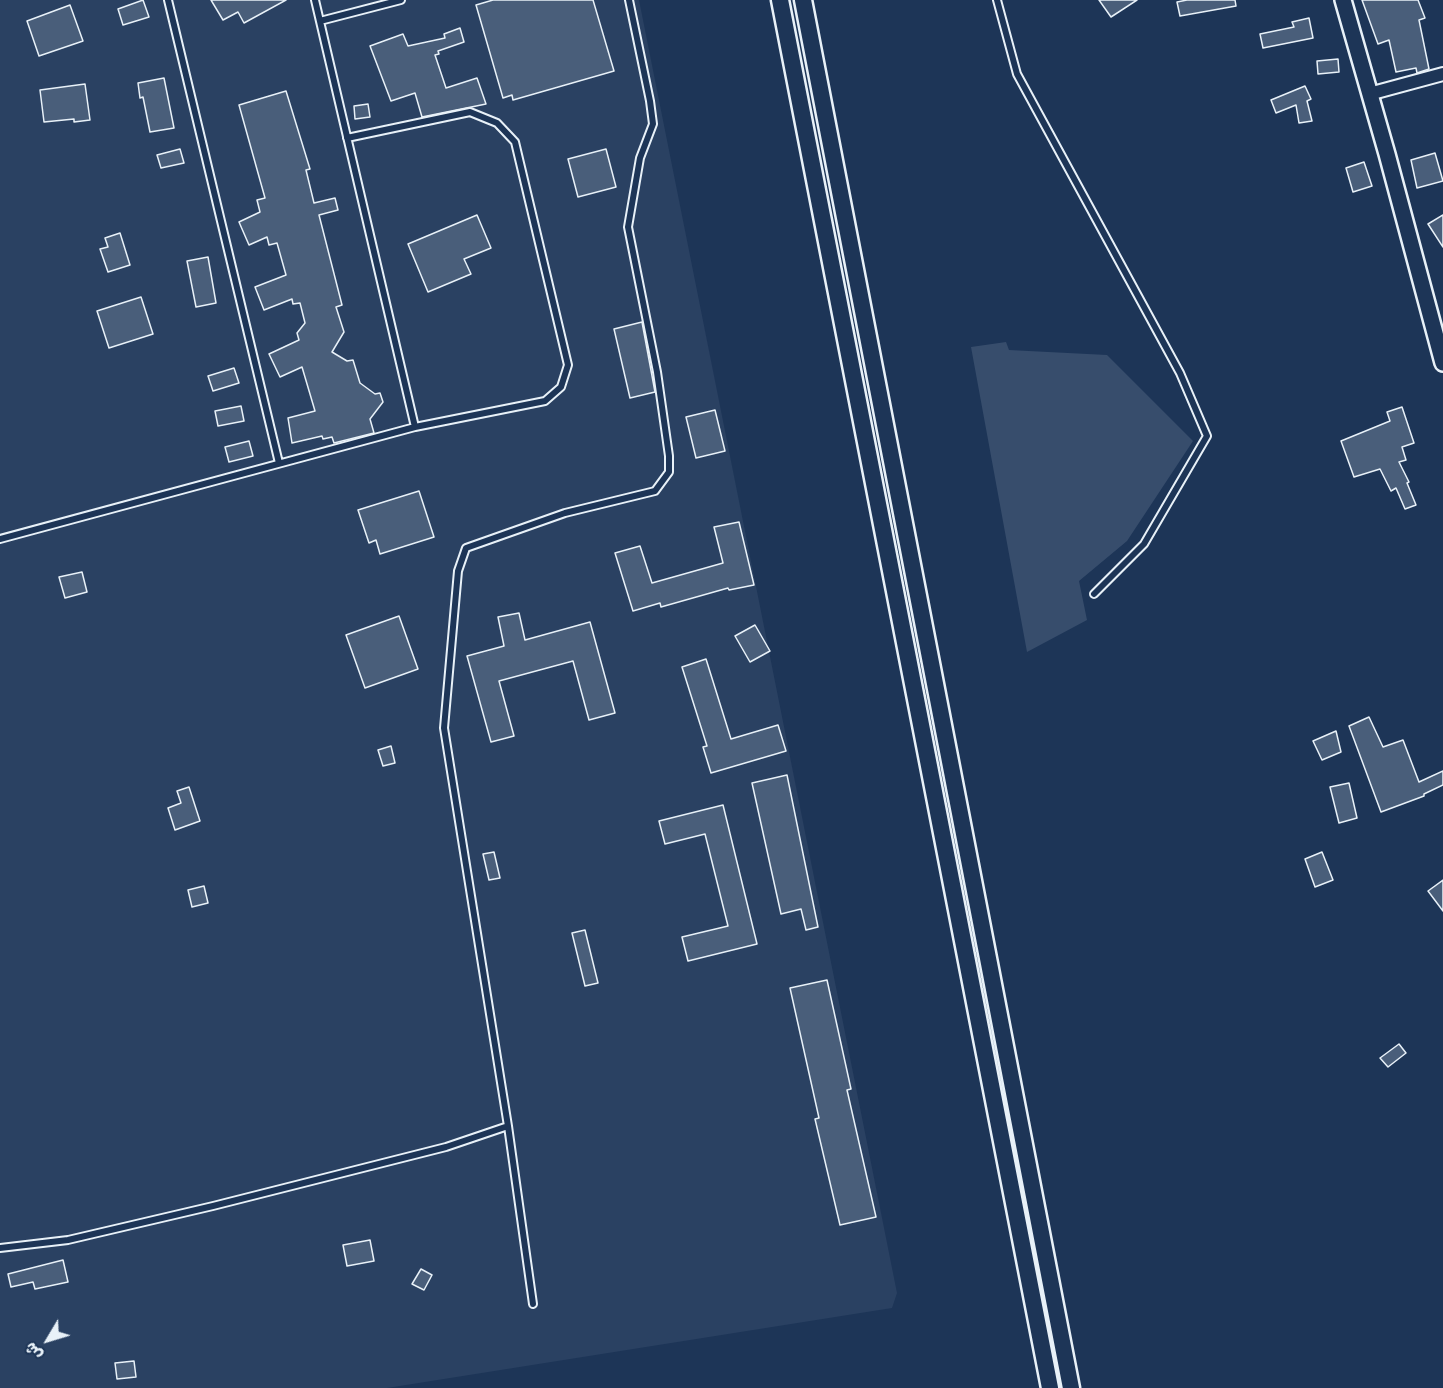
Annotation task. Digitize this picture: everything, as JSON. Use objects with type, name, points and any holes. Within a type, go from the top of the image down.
[{"type":"main road","points":[[780,0],[1050,1388]]},
{"type":"main road","points":[[803,0],[1071,1388]]},
{"type":"street","points":[[1342,0],[1443,363]]},
{"type":"street","points":[[1369,94],[1443,74]]},
{"type":"lane","points":[[168,0],[279,463]]},
{"type":"lane","points":[[315,0],[415,427]]},
{"type":"lane","points":[[320,21],[402,0]]},
{"type":"lane","points":[[533,1304],[508,1126],[444,728],[458,571],[466,548],[565,513],[654,491],[669,472],[669,456],[657,372],[628,227],[640,158],[653,124],[629,0]]},
{"type":"lane","points":[[997,0],[1017,74],[1180,373],[1207,436],[1144,544],[1094,594]]},
{"type":"lane","points":[[0,539],[415,427],[545,401],[561,387],[568,365],[515,142],[497,123],[470,112],[347,138]]},
{"type":"lane","points":[[0,1248],[68,1240],[213,1206],[446,1147],[508,1126]]},
{"type":"shaded area","points":[[0,0],[639,0],[897,1293],[892,1308],[387,1388],[0,1388]]},
{"type":"shaded area","points":[[1006,342],[1009,350],[1107,355],[1193,441],[1127,541],[1079,581],[1087,620],[1027,652],[971,347]]},
{"type":"building","points":[[143,0],[149,17],[123,25],[118,9]]},
{"type":"building","points":[[211,0],[286,0],[244,23],[238,12],[223,20]]},
{"type":"building","points":[[493,0],[593,0],[614,71],[513,100],[512,95],[503,98],[476,5]]},
{"type":"building","points":[[1099,0],[1137,0],[1111,17]]},
{"type":"building","points":[[1235,0],[1236,6],[1180,16],[1177,2]]},
{"type":"building","points":[[1362,0],[1418,0],[1425,18],[1419,20],[1429,69],[1417,73],[1416,68],[1396,72],[1389,40],[1378,44]]},
{"type":"building","points":[[70,5],[83,41],[39,56],[27,21]]},
{"type":"building","points":[[1309,18],[1313,38],[1263,48],[1260,34],[1294,27],[1292,22]]},
{"type":"building","points":[[460,28],[464,42],[438,51],[439,54],[435,55],[446,88],[477,78],[486,104],[422,117],[415,93],[391,101],[370,46],[403,34],[408,46],[445,38],[444,34]]},
{"type":"building","points":[[1338,59],[1339,72],[1318,74],[1317,61]]},
{"type":"building","points":[[164,78],[174,128],[150,132],[138,83]]},
{"type":"building","points":[[85,84],[90,120],[44,122],[40,90]]},
{"type":"building","points":[[1305,86],[1311,99],[1307,101],[1312,121],[1299,123],[1296,105],[1276,113],[1271,100]]},
{"type":"building","points":[[286,91],[310,169],[306,170],[314,203],[335,198],[338,210],[319,215],[342,305],[336,307],[344,332],[332,352],[347,361],[353,360],[360,383],[375,394],[380,393],[383,402],[370,419],[374,433],[334,443],[332,437],[323,439],[322,436],[292,443],[288,418],[315,411],[302,367],[280,377],[269,354],[299,340],[297,333],[305,323],[300,303],[293,304],[292,299],[264,310],[255,287],[286,275],[277,243],[269,245],[267,237],[249,245],[239,222],[260,212],[257,200],[265,198],[239,105]]},
{"type":"building","points":[[368,104],[370,117],[355,119],[354,106]]},
{"type":"building","points":[[180,149],[184,163],[161,168],[157,155]]},
{"type":"building","points":[[606,149],[616,187],[578,197],[568,159]]},
{"type":"building","points":[[1435,153],[1443,181],[1417,188],[1411,160]]},
{"type":"building","points":[[1364,162],[1372,186],[1353,192],[1346,168]]},
{"type":"building","points":[[477,215],[491,248],[464,259],[471,274],[428,292],[408,244]]},
{"type":"building","points":[[1443,215],[1443,247],[1428,224]]},
{"type":"building","points":[[120,233],[130,265],[108,272],[100,249],[108,247],[105,238]]},
{"type":"building","points":[[208,257],[216,303],[196,307],[187,261]]},
{"type":"building","points":[[141,297],[153,334],[109,348],[97,311]]},
{"type":"building","points":[[642,322],[655,392],[630,398],[614,329]]},
{"type":"building","points":[[234,368],[239,383],[213,391],[208,376]]},
{"type":"building","points":[[241,406],[244,421],[218,426],[215,411]]},
{"type":"building","points":[[1402,407],[1414,443],[1402,447],[1406,460],[1399,462],[1409,482],[1407,483],[1416,505],[1405,509],[1396,488],[1391,491],[1380,469],[1354,477],[1341,441],[1390,421],[1387,412]]},
{"type":"building","points":[[715,410],[725,451],[696,458],[686,417]]},
{"type":"building","points":[[249,441],[253,456],[229,462],[225,447]]},
{"type":"building","points":[[419,491],[434,537],[380,554],[376,540],[369,543],[358,510]]},
{"type":"building","points":[[739,522],[754,585],[729,590],[728,588],[661,607],[660,603],[633,611],[615,553],[640,546],[652,583],[723,563],[714,527]]},
{"type":"building","points":[[82,572],[87,592],[65,598],[59,577]]},
{"type":"building","points":[[519,613],[525,640],[590,622],[615,713],[589,720],[573,661],[499,681],[514,736],[491,742],[467,656],[504,646],[498,617]]},
{"type":"building","points":[[399,616],[418,669],[365,688],[346,635]]},
{"type":"building","points":[[755,625],[770,651],[750,662],[735,636]]},
{"type":"building","points":[[706,659],[731,739],[778,725],[786,751],[711,773],[703,747],[707,746],[682,667]]},
{"type":"building","points":[[1369,717],[1383,747],[1403,740],[1419,782],[1443,771],[1443,785],[1424,796],[1381,812],[1349,726]]},
{"type":"building","points":[[1336,731],[1341,752],[1322,760],[1313,741]]},
{"type":"building","points":[[391,746],[395,763],[383,766],[378,750]]},
{"type":"building","points":[[787,775],[818,927],[806,930],[801,909],[781,914],[752,783]]},
{"type":"building","points":[[1349,783],[1357,818],[1339,823],[1330,787]]},
{"type":"building","points":[[189,787],[200,821],[175,830],[168,808],[181,803],[177,791]]},
{"type":"building","points":[[723,805],[757,944],[688,961],[682,937],[728,926],[705,834],[665,844],[659,821]]},
{"type":"building","points":[[494,852],[500,878],[489,880],[483,854]]},
{"type":"building","points":[[1322,852],[1333,880],[1315,887],[1305,859]]},
{"type":"building","points":[[1443,880],[1443,911],[1428,891]]},
{"type":"building","points":[[204,886],[208,903],[192,907],[188,890]]},
{"type":"building","points":[[585,930],[598,983],[585,986],[572,933]]},
{"type":"building","points":[[827,980],[851,1089],[847,1090],[876,1217],[840,1225],[815,1119],[819,1118],[790,988]]},
{"type":"building","points":[[1399,1044],[1406,1053],[1388,1067],[1380,1058]]},
{"type":"building","points":[[370,1240],[374,1261],[347,1266],[343,1245]]},
{"type":"building","points":[[63,1260],[68,1282],[35,1289],[33,1282],[11,1287],[8,1274]]},
{"type":"building","points":[[421,1269],[432,1275],[424,1290],[412,1284]]},
{"type":"building","points":[[134,1361],[136,1377],[117,1379],[115,1363]]}]
